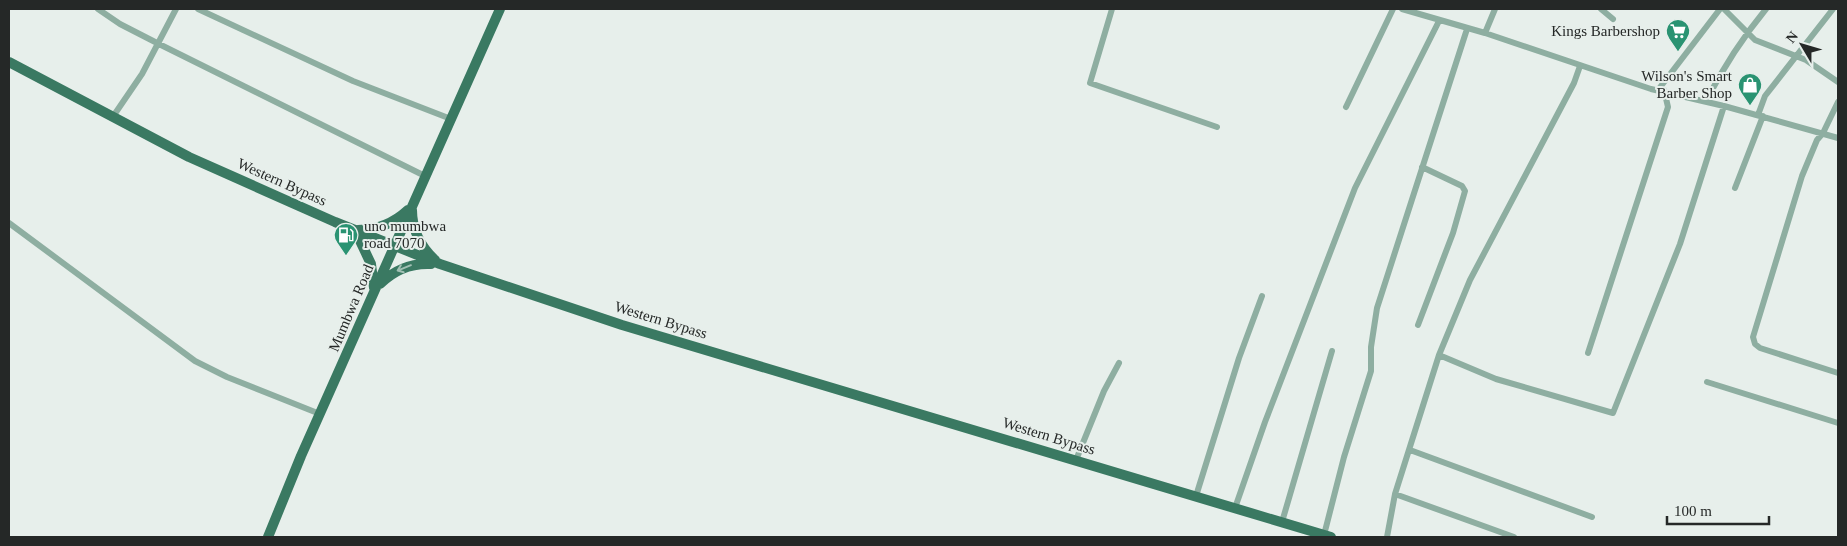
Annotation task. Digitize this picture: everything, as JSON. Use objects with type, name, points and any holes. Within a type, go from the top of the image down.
[{"type":"main road","name":"Mumbwa Road","points":[[268,537],[374,289],[500,9]]},
{"type":"main road","name":"Western Bypass","points":[[9,62],[112,118],[214,169],[355,230],[440,264],[622,324],[1328,536]]},
{"type":"main road","points":[[374,289],[371,264],[355,230],[367,230],[386,225],[412,207]]},
{"type":"main road","points":[[412,207],[412,223],[418,239],[427,253],[440,264]]},
{"type":"main road","points":[[374,289],[388,276],[404,267],[421,263],[440,264]]},
{"type":"street","points":[[98,9],[120,24],[159,44],[425,176]]},
{"type":"street","points":[[112,118],[159,44],[176,9]]},
{"type":"street","points":[[198,9],[353,81],[451,119]]},
{"type":"street","points":[[1112,9],[1090,83],[1217,127]]},
{"type":"street","points":[[1346,107],[1393,9]]},
{"type":"street","points":[[1402,9],[1485,33],[1580,66],[1661,90],[1838,138]]},
{"type":"street","points":[[1485,33],[1495,9]]},
{"type":"street","points":[[1601,9],[1613,19]]},
{"type":"street","points":[[1661,90],[1720,9]]},
{"type":"street","points":[[1724,9],[1746,33],[1767,46],[1818,66],[1838,82]]},
{"type":"street","points":[[1706,101],[1746,33],[1766,9]]},
{"type":"street","points":[[1735,188],[1761,116],[1765,96],[1833,9]]},
{"type":"street","points":[[1235,508],[1274,396],[1355,188],[1439,21]]},
{"type":"street","points":[[1328,536],[1344,457],[1371,371],[1371,347],[1377,308],[1467,28]]},
{"type":"street","points":[[1387,537],[1395,494],[1439,355],[1470,280],[1574,83],[1580,66]]},
{"type":"street","points":[[1588,353],[1668,107],[1661,90]]},
{"type":"street","points":[[1838,102],[1823,133],[1817,140],[1802,176],[1753,337],[1754,344],[1760,348],[1838,373]]},
{"type":"street","points":[[1439,355],[1510,384],[1614,412],[1680,244],[1724,106]]},
{"type":"street","points":[[1418,324],[1453,233],[1464,191],[1462,186],[1422,167]]},
{"type":"street","points":[[9,223],[194,361],[227,377],[320,414]]},
{"type":"street","points":[[1196,496],[1239,358],[1262,296]]},
{"type":"street","points":[[1282,522],[1332,351]]},
{"type":"street","points":[[1076,460],[1104,391],[1119,363]]},
{"type":"street","points":[[1707,382],[1838,423]]},
{"type":"street","points":[[1410,450],[1592,517]]},
{"type":"street","points":[[1395,494],[1514,537]]},
{"type":"place","name":"Kings Barbershop","points":[[1678,52]]},
{"type":"place","name":"Wilson's Smart Barber Shop","points":[[1750,106]]},
{"type":"place","name":"uno mumbwa road 7070","points":[[346,256]]}]
